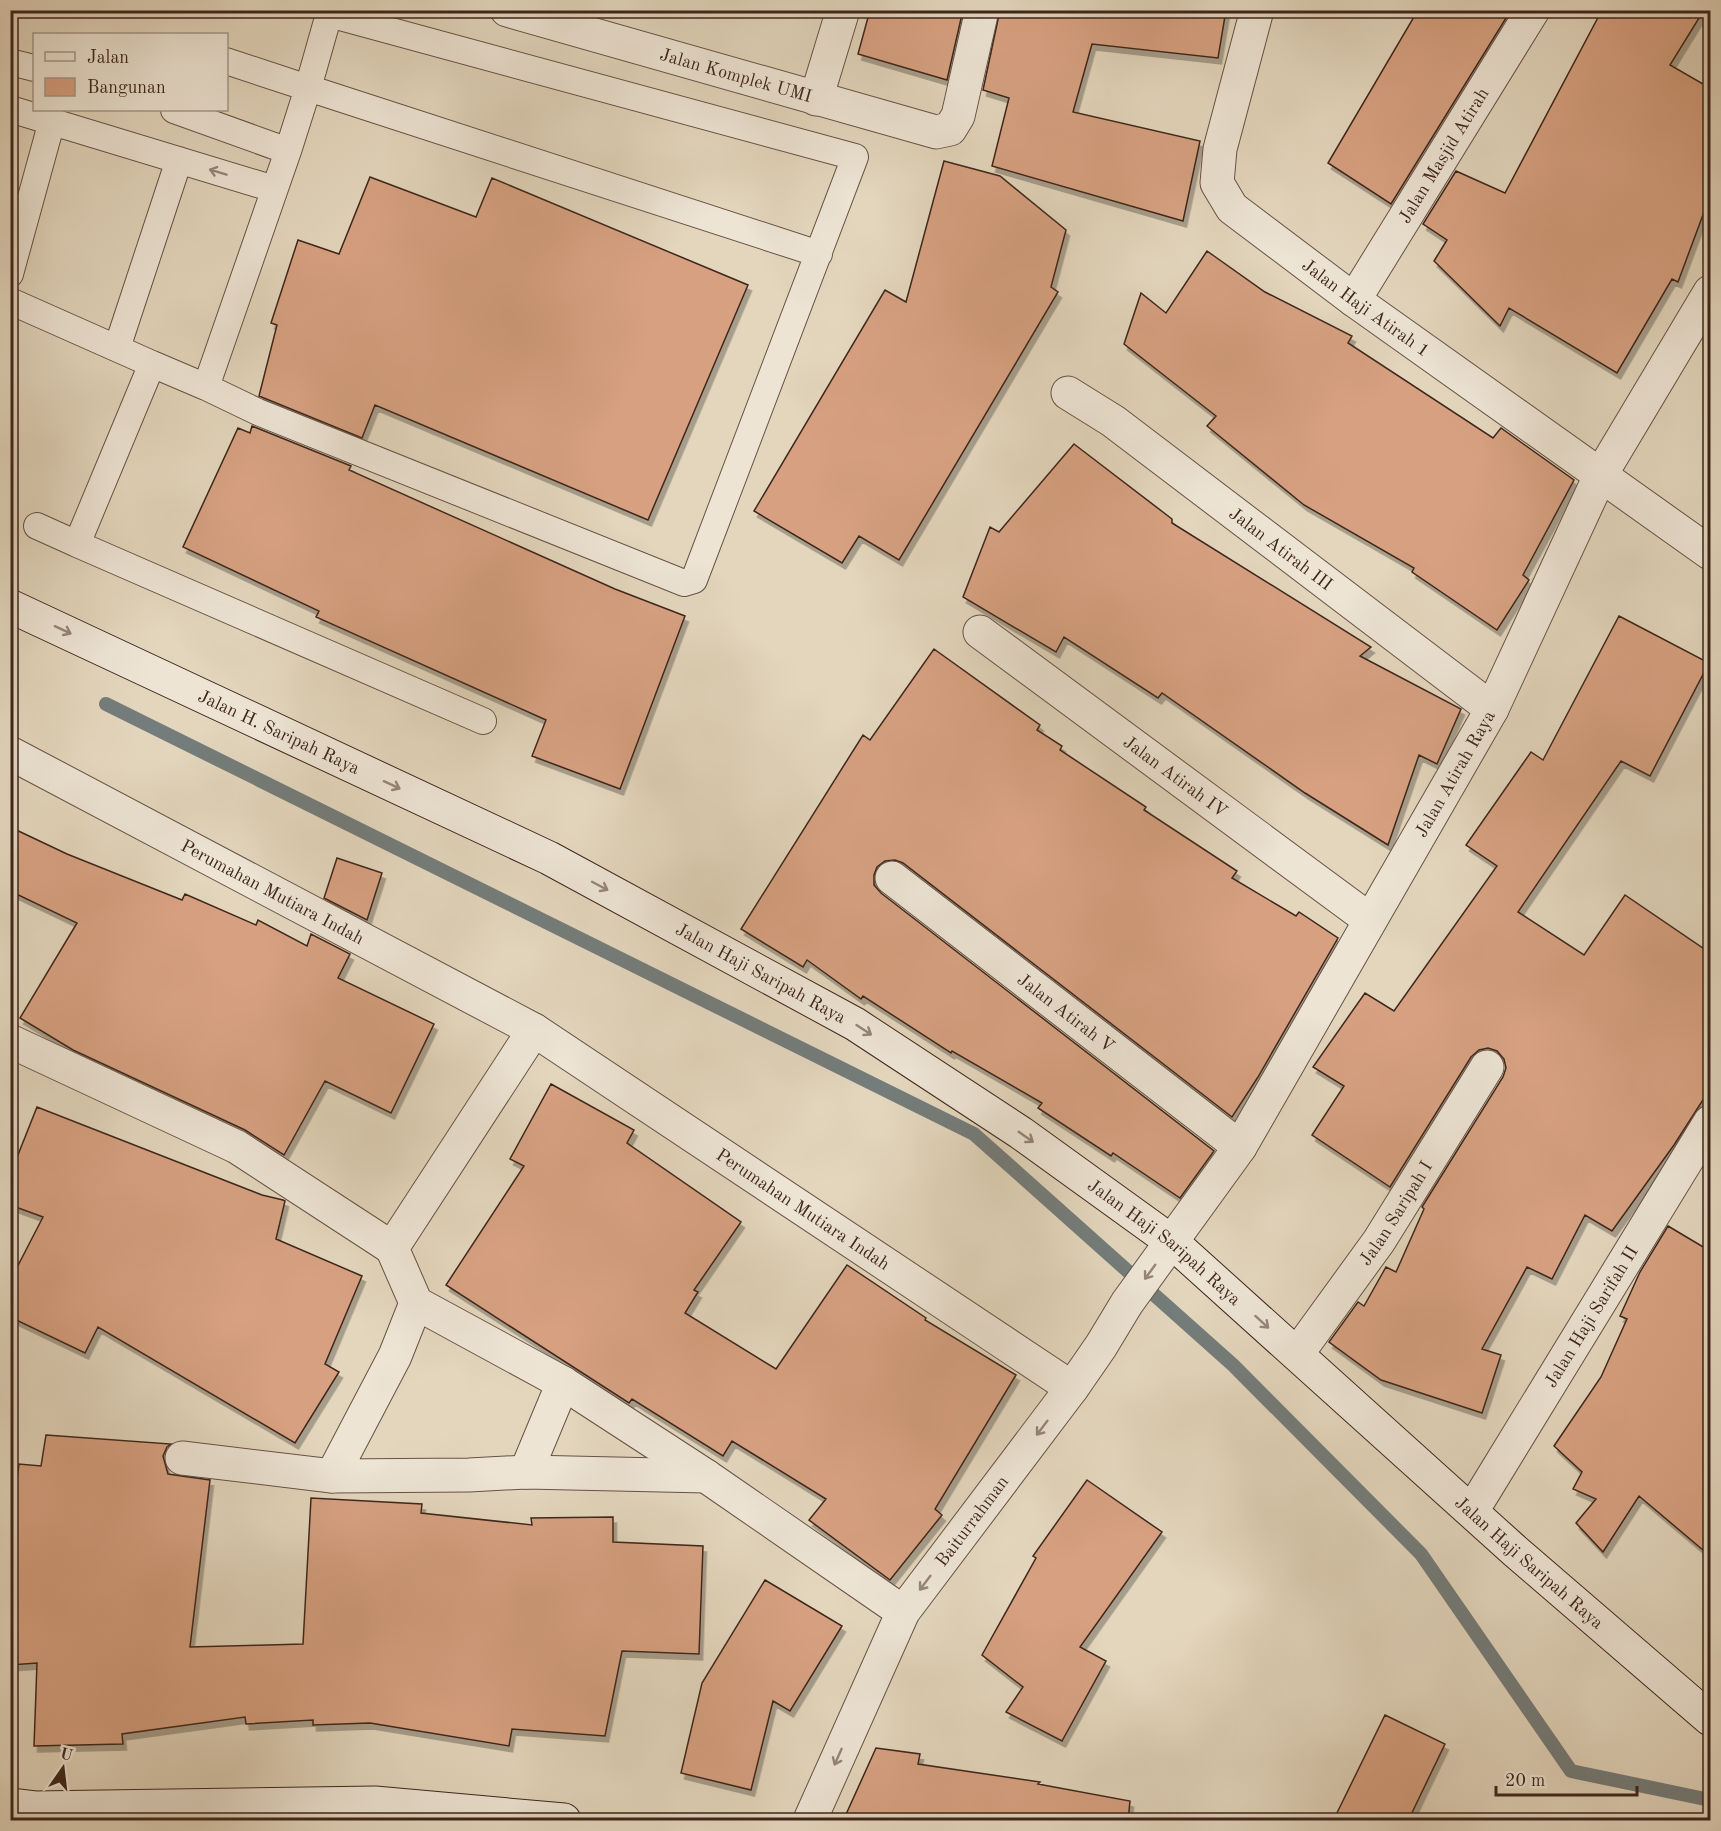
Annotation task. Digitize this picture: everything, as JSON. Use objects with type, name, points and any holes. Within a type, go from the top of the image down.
[{"type":"street","name":"Jalan Komplek UMI","points":[[507,10],[566,18],[816,99],[936,132],[950,129],[958,116],[982,10]]},
{"type":"street","points":[[816,99],[843,10]]},
{"type":"street","name":"Jalan Haji Atirah 1","points":[[1257,10],[1220,149],[1217,183],[1232,208],[1354,300],[1710,553]]},
{"type":"street","name":"Jalan Masjid Atirah","points":[[1354,300],[1533,10]]},
{"type":"street","name":"Jalan Atirah Raya","points":[[1172,1242],[1240,1147],[1492,709],[1600,476],[1710,292]]},
{"type":"street","name":"Jalan Atirah III","points":[[1068,393],[1113,421],[1492,709]]},
{"type":"street","name":"Jalan H. Saripah Raya","points":[[10,606],[549,858]]},
{"type":"street","name":"Jalan Atirah IV","points":[[980,632],[1370,920]]},
{"type":"street","name":"Perumahan Mutiara Indah","points":[[10,753],[534,1030],[1072,1388]]},
{"type":"street","name":"Jalan Haji Saripah Raya","points":[[549,858],[855,1024],[1021,1133],[1172,1242],[1472,1511],[1709,1714]]},
{"type":"street","name":"Jalan Atirah V","points":[[892,878],[1240,1147]]},
{"type":"street","points":[[392,1248],[534,1030]]},
{"type":"street","points":[[10,1041],[237,1147],[392,1248],[416,1303],[563,1383],[706,1476],[903,1612]]},
{"type":"street","name":"Jalan Saripah I","points":[[1297,1354],[1379,1241],[1486,1067]]},
{"type":"street","name":"Jalan Haji Sarifah II","points":[[1472,1511],[1710,1122]]},
{"type":"street","name":"Baiturrahman","points":[[810,1821],[903,1612],[1072,1388],[1127,1303],[1172,1242]]},
{"type":"street","points":[[332,1476],[395,1356],[416,1303]]},
{"type":"street","points":[[526,1472],[563,1383]]},
{"type":"street","points":[[182,1458],[332,1476],[469,1475],[526,1472],[706,1476]]},
{"type":"street","points":[[28,1811],[375,1803],[564,1821]]},
{"type":"lane","points":[[10,301],[280,421],[684,583],[690,582],[694,579],[855,157],[329,14],[288,150],[206,387]]},
{"type":"lane","points":[[10,62],[33,68]]},
{"type":"lane","points":[[228,62],[819,254]]},
{"type":"lane","points":[[10,109],[274,189]]},
{"type":"lane","points":[[177,111],[288,150]]},
{"type":"lane","points":[[10,274],[52,122]]},
{"type":"lane","points":[[117,348],[179,160]]},
{"type":"lane","points":[[77,544],[152,364]]},
{"type":"lane","points":[[37,526],[483,721]]},
{"type":"building","points":[[870,10],[963,10],[947,80],[858,54]]},
{"type":"building","points":[[1000,10],[1226,10],[1218,58],[1092,44],[1073,112],[1200,141],[1183,221],[992,166],[1009,98],[983,90]]},
{"type":"building","points":[[1418,10],[1511,10],[1391,204],[1328,163]]},
{"type":"building","points":[[1602,10],[1704,10],[1670,65],[1710,88],[1710,196],[1678,282],[1672,279],[1617,373],[1509,308],[1500,326],[1434,261],[1447,240],[1423,224],[1456,171],[1505,193]]},
{"type":"building","points":[[944,161],[1000,176],[1066,230],[1051,287],[1058,292],[899,560],[859,536],[842,563],[754,511],[885,290],[906,302]]},
{"type":"building","points":[[370,177],[476,217],[492,178],[748,285],[648,520],[375,405],[362,438],[259,396],[277,325],[271,323],[298,240],[339,254]]},
{"type":"building","points":[[1207,251],[1265,292],[1352,336],[1348,343],[1493,438],[1501,428],[1574,480],[1523,575],[1529,580],[1497,630],[1412,572],[1414,568],[1304,505],[1207,426],[1216,416],[1124,344],[1141,293],[1166,313]]},
{"type":"building","points":[[252,426],[351,466],[349,470],[615,589],[685,616],[620,789],[532,756],[546,720],[316,617],[319,611],[183,547],[238,428],[250,433]]},
{"type":"building","points":[[1074,444],[1172,519],[1172,523],[1371,647],[1360,656],[1461,709],[1437,764],[1419,755],[1388,845],[1305,793],[1162,693],[1158,698],[1064,637],[1056,652],[963,597],[990,527],[999,532]]},
{"type":"building","points":[[1619,616],[1709,663],[1650,776],[1621,761],[1518,912],[1584,955],[1625,895],[1710,953],[1710,1089],[1674,1145],[1612,1231],[1585,1215],[1552,1279],[1527,1267],[1482,1349],[1501,1355],[1482,1413],[1381,1380],[1329,1342],[1358,1302],[1364,1306],[1386,1267],[1396,1272],[1424,1209],[1422,1207],[1503,1077],[1506,1068],[1504,1059],[1497,1051],[1488,1048],[1479,1050],[1471,1057],[1390,1187],[1312,1135],[1344,1086],[1313,1067],[1365,993],[1394,1011],[1497,866],[1466,845],[1531,752],[1543,760]]},
{"type":"building","points":[[934,649],[1040,725],[1037,730],[1062,746],[1060,750],[1146,807],[1144,810],[1237,871],[1232,878],[1296,916],[1299,912],[1338,938],[1258,1077],[1232,1117],[903,863],[895,860],[885,861],[877,867],[874,885],[881,893],[1214,1151],[1180,1198],[1113,1153],[1111,1156],[1038,1108],[1042,1103],[952,1051],[951,1053],[863,996],[861,999],[807,960],[803,967],[741,929],[863,735],[870,740]]},
{"type":"building","points":[[10,827],[67,854],[182,900],[185,894],[256,925],[258,920],[307,946],[311,934],[350,954],[338,978],[434,1024],[391,1113],[325,1081],[284,1155],[245,1130],[73,1050],[20,1018],[77,923],[10,891]]},
{"type":"building","points":[[337,858],[382,873],[367,920],[324,898]]},
{"type":"building","points":[[551,1084],[634,1130],[627,1143],[741,1222],[694,1290],[698,1292],[685,1313],[776,1369],[847,1265],[926,1318],[925,1320],[1016,1375],[935,1509],[942,1515],[890,1580],[809,1520],[826,1499],[732,1441],[723,1456],[632,1399],[629,1403],[446,1285],[524,1166],[510,1159]]},
{"type":"building","points":[[37,1107],[262,1195],[285,1201],[276,1239],[362,1276],[325,1364],[339,1372],[295,1443],[98,1327],[85,1353],[10,1317],[10,1281],[43,1217],[10,1205],[10,1175]]},
{"type":"building","points":[[1668,1226],[1710,1251],[1710,1556],[1639,1496],[1603,1552],[1576,1523],[1596,1499],[1573,1489],[1582,1472],[1554,1446],[1601,1377],[1627,1319],[1620,1316],[1640,1272]]},
{"type":"building","points":[[46,1435],[171,1444],[163,1456],[168,1474],[210,1480],[190,1647],[303,1644],[311,1498],[422,1504],[421,1513],[532,1525],[531,1518],[613,1517],[613,1542],[703,1546],[699,1654],[622,1651],[605,1736],[512,1729],[509,1746],[370,1723],[313,1725],[313,1720],[246,1724],[245,1717],[122,1734],[123,1744],[34,1746],[37,1663],[10,1665],[10,1536],[19,1464],[41,1466]]},
{"type":"building","points":[[1087,1480],[1162,1532],[1080,1647],[1106,1661],[1062,1741],[1006,1712],[1023,1687],[982,1655],[1036,1558],[1033,1556]]},
{"type":"building","points":[[765,1580],[842,1626],[790,1711],[773,1701],[751,1790],[681,1773],[702,1683]]},
{"type":"building","points":[[1385,1715],[1445,1744],[1408,1821],[1333,1821]]},
{"type":"building","points":[[876,1748],[920,1754],[918,1764],[1040,1782],[1038,1784],[1130,1801],[1128,1821],[843,1821]]},
{"type":"waterway","points":[[106,704],[974,1134],[1233,1365],[1421,1554],[1571,1771],[1710,1800]]}]
